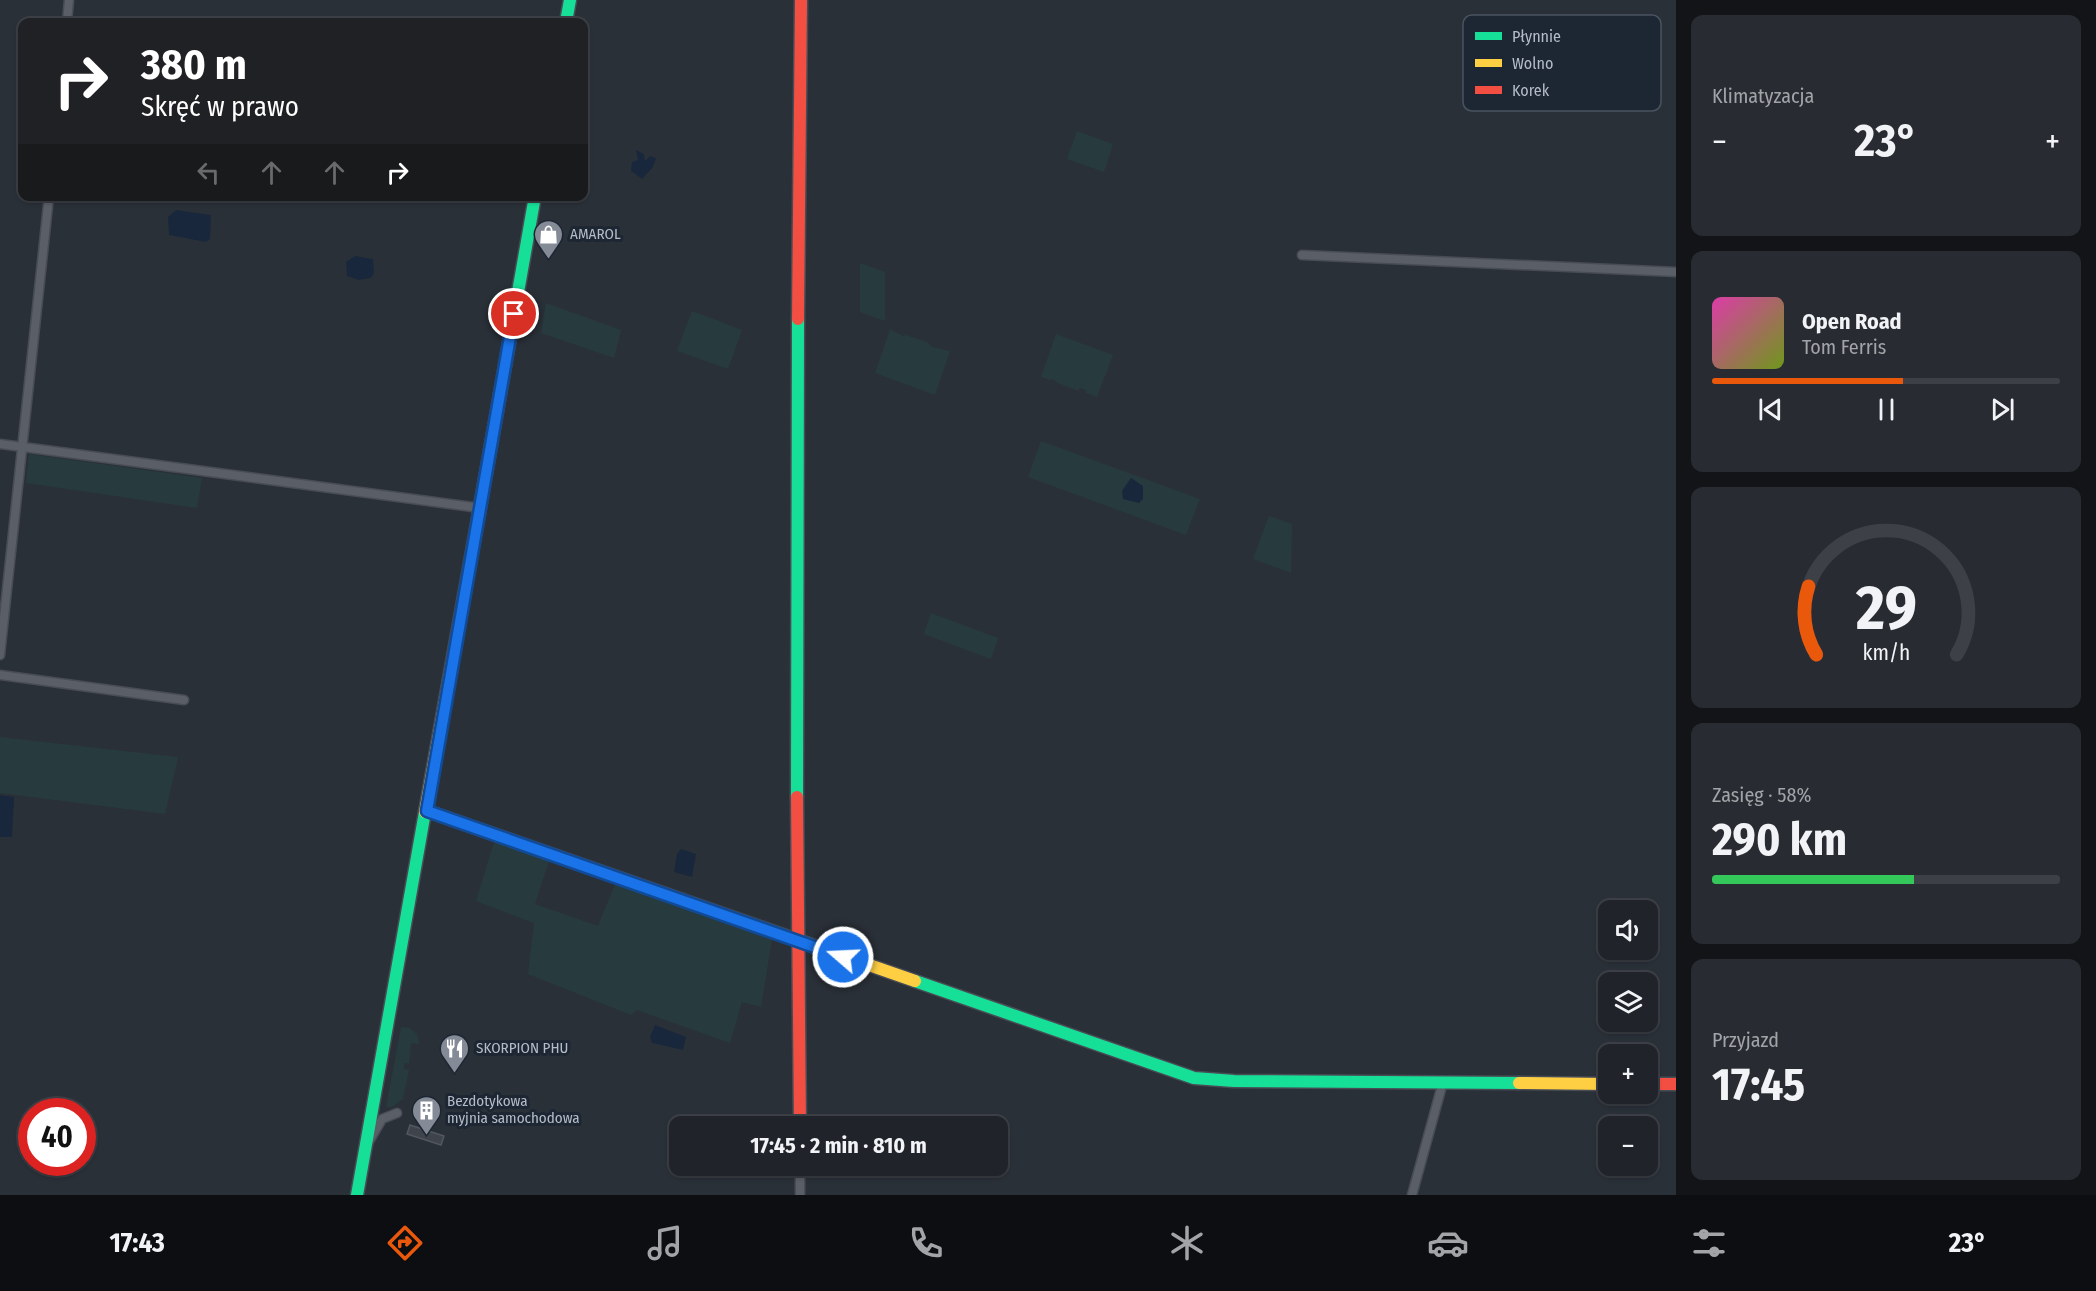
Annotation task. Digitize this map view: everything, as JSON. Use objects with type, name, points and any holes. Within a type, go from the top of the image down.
[{"type":"street","points":[[67,18],[69,0]]},
{"type":"street","points":[[567,18],[570,0]]},
{"type":"street","points":[[800,1116],[797,348],[801,0]]},
{"type":"street","points":[[0,656],[48,201]]},
{"type":"street","points":[[357,1195],[534,201]]},
{"type":"street","points":[[1302,255],[1676,272]]},
{"type":"street","points":[[0,444],[480,508]]},
{"type":"street","points":[[0,675],[184,700]]},
{"type":"street","points":[[427,811],[1194,1078],[1218,1081],[1598,1084]]},
{"type":"street","points":[[1412,1195],[1443,1082]]},
{"type":"street","points":[[1658,1084],[1676,1084]]},
{"type":"street","points":[[367,1146],[382,1119],[397,1113]]},
{"type":"street","points":[[800,1176],[800,1195]]},
{"type":"green space","points":[[1077,131],[1113,144],[1104,172],[1067,159]]},
{"type":"green space","points":[[860,263],[885,272],[885,321],[860,312]]},
{"type":"green space","points":[[546,303],[621,330],[614,358],[541,333]]},
{"type":"green space","points":[[692,311],[742,330],[728,369],[677,351]]},
{"type":"green space","points":[[890,329],[903,336],[927,342],[932,347],[950,351],[935,395],[875,373]]},
{"type":"green space","points":[[1056,334],[1113,355],[1097,397],[1086,393],[1086,390],[1080,388],[1078,391],[1053,379],[1041,377]]},
{"type":"green space","points":[[1041,441],[1200,499],[1186,535],[1028,477]]},
{"type":"green space","points":[[29,454],[202,478],[197,508],[26,483]]},
{"type":"green space","points":[[1269,516],[1292,524],[1291,573],[1253,559]]},
{"type":"green space","points":[[931,613],[998,638],[991,659],[924,634]]},
{"type":"green space","points":[[0,737],[178,757],[165,814],[0,793]]},
{"type":"green space","points":[[494,842],[549,861],[535,904],[598,926],[615,884],[772,939],[761,1007],[742,1002],[730,1043],[637,1010],[631,1015],[528,974],[534,923],[476,901]]},
{"type":"green space","points":[[401,1027],[409,1028],[417,1034],[419,1044],[411,1043],[409,1064],[404,1063],[404,1069],[409,1070],[403,1099],[392,1107],[386,1107]]},
{"type":"water","points":[[636,150],[644,154],[645,161],[650,156],[656,158],[653,167],[642,179],[631,171],[632,162],[638,160]]},
{"type":"water","points":[[176,210],[211,215],[210,239],[206,242],[169,235],[168,217]]},
{"type":"water","points":[[355,256],[373,259],[374,273],[371,278],[359,280],[347,276],[346,262]]},
{"type":"water","points":[[1131,478],[1143,486],[1143,499],[1139,503],[1123,499],[1122,491]]},
{"type":"water","points":[[0,795],[14,797],[12,837],[0,837]]},
{"type":"water","points":[[681,849],[696,854],[692,877],[674,872],[677,854]]},
{"type":"water","points":[[655,1025],[686,1037],[683,1050],[652,1043],[650,1037]]},
{"type":"building","name":"Bezdotykowa myjnia samochodowa","points":[[410,1125],[444,1136],[441,1145],[407,1134]]},
{"type":"traffic: fast","points":[[567,18],[570,0]]},
{"type":"traffic: fast","points":[[479,513],[534,201]]},
{"type":"traffic: fast","points":[[797,797],[798,319]]},
{"type":"traffic: fast","points":[[357,1195],[425,812]]},
{"type":"traffic: fast","points":[[915,981],[1194,1078],[1234,1081],[1519,1083]]},
{"type":"traffic: slow","points":[[425,812],[479,513]]},
{"type":"traffic: slow","points":[[427,811],[915,981]]},
{"type":"traffic: slow","points":[[1519,1083],[1598,1084]]},
{"type":"traffic: jam","points":[[798,319],[801,0]]},
{"type":"traffic: jam","points":[[797,797],[800,1116]]},
{"type":"traffic: jam","points":[[1658,1084],[1676,1084]]},
{"type":"place","name":"AMAROL","points":[[549,260]]},
{"type":"place","name":"SKORPION PHU","points":[[455,1074]]},
{"type":"place","name":"Bezdotykowa myjnia samochodowa","points":[[426,1136]]},
{"type":"route","points":[[514,314],[427,811],[444,815],[843,957]]}]
